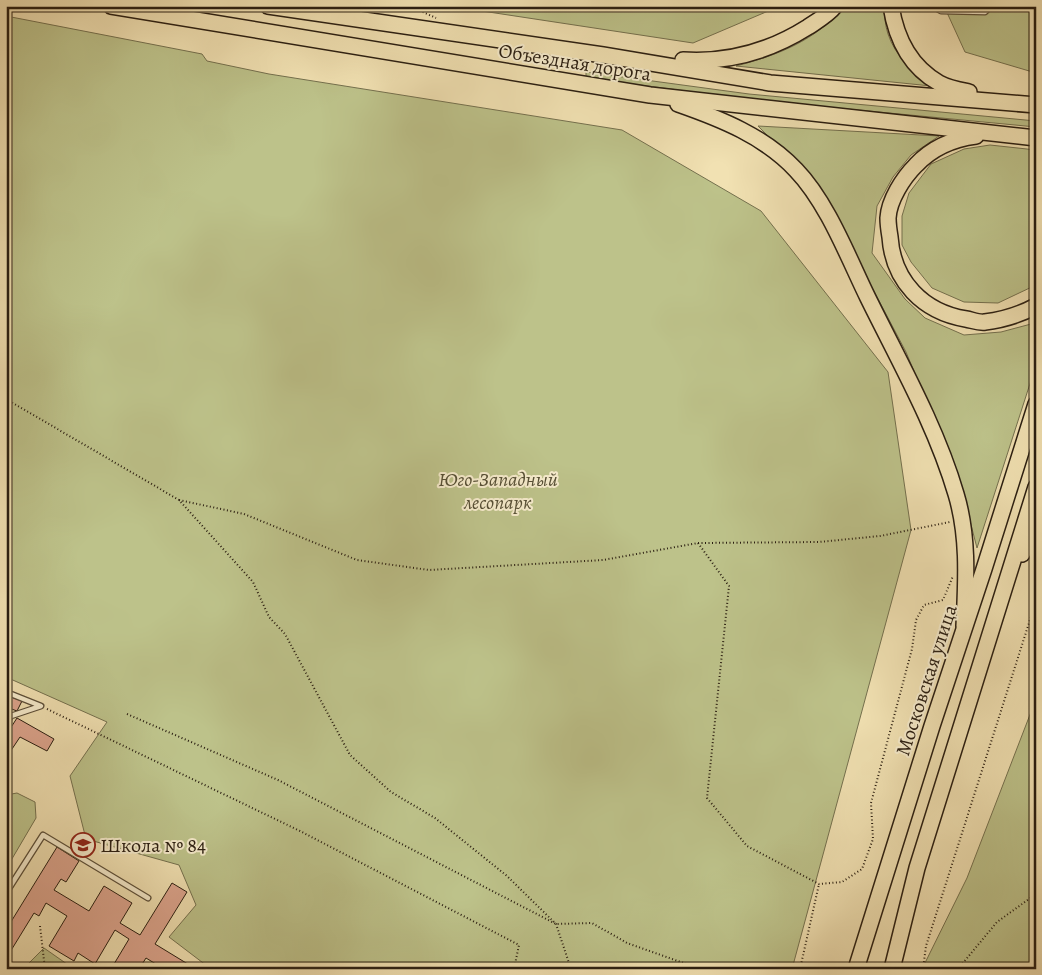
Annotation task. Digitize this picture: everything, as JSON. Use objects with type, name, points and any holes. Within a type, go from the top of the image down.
[{"type":"main road","name":"Объездная дорога","points":[[111,6],[650,95],[1036,138]]},
{"type":"main road","name":"Объездная дорога","points":[[268,6],[603,55],[770,83],[1036,105]]},
{"type":"main road","points":[[603,55],[702,62],[765,50],[790,39],[816,22],[835,6]]},
{"type":"main road","points":[[891,6],[893,22],[902,45],[913,61],[926,73],[940,84],[1009,103]]},
{"type":"main road","points":[[650,95],[714,117],[750,134],[776,152],[810,186],[862,286],[931,429],[956,495],[965,543],[964,626]]},
{"type":"main road","points":[[1000,134],[966,138],[941,145],[919,161],[905,176],[888,217],[891,251],[899,272],[910,290],[931,307],[954,317],[984,322],[1025,312],[1036,306]]},
{"type":"main road","name":"Московская улица","points":[[856,969],[1036,404]]},
{"type":"main road","points":[[892,969],[920,859],[1036,487]]},
{"type":"main road","points":[[1006,581],[1036,529]]},
{"type":"lane","points":[[932,6],[941,11],[985,12],[991,6]]},
{"type":"lane","points":[[6,692],[41,706]]},
{"type":"lane","points":[[7,725],[11,716],[41,706]]},
{"type":"lane","points":[[6,894],[43,835],[148,898]]},
{"type":"path","points":[[6,399],[179,500],[253,582],[269,617],[285,634],[350,755],[391,792],[435,818],[507,876],[556,924],[570,969]]},
{"type":"path","points":[[179,500],[244,514],[357,560],[429,570],[603,560],[698,543],[819,542],[880,536],[957,521]]},
{"type":"path","points":[[698,543],[729,586],[707,798],[747,846],[819,884],[842,882],[862,869],[873,839],[871,802],[912,649],[916,620],[924,605],[943,600],[954,574]]},
{"type":"path","points":[[923,969],[926,946],[1036,601]]},
{"type":"path","points":[[41,706],[300,831],[519,945],[514,969]]},
{"type":"path","points":[[127,714],[278,780],[556,924],[592,923],[628,943],[692,966],[694,969]]},
{"type":"path","points":[[1036,772],[1036,788]]},
{"type":"path","points":[[800,969],[819,884]]},
{"type":"path","points":[[958,969],[997,922],[1036,894]]},
{"type":"path","points":[[40,926],[45,969]]},
{"type":"green space","points":[[449,6],[780,6],[693,43]]},
{"type":"green space","points":[[845,6],[883,6],[887,31],[895,50],[912,70],[931,86],[736,66],[767,57],[795,45],[821,29]]},
{"type":"green space","points":[[944,6],[1036,6],[1036,73],[965,52]]},
{"type":"green space","name":"Юго-Западный лесопарк","points":[[6,16],[202,54],[207,61],[269,74],[622,130],[761,211],[888,372],[911,530],[792,969],[211,969],[169,937],[196,905],[179,865],[86,839],[70,776],[107,722],[6,677]]},
{"type":"green space","points":[[586,72],[749,94],[1036,121],[1036,127],[763,101],[586,78]]},
{"type":"green space","points":[[758,126],[939,136],[911,155],[893,177],[877,206],[872,253],[905,299],[925,318],[964,335],[1001,332],[1036,321],[1036,365],[977,548],[960,482],[906,352],[837,221],[801,169]]},
{"type":"green space","points":[[990,145],[1036,150],[1036,285],[998,303],[964,302],[932,288],[911,262],[902,245],[902,216],[909,193],[931,164],[964,149]]},
{"type":"green space","points":[[1036,699],[1036,969],[922,969],[967,878]]},
{"type":"green space","points":[[17,793],[35,802],[36,818],[6,869],[6,795]]},
{"type":"green space","points":[[44,948],[74,969],[23,969]]},
{"type":"building","points":[[6,695],[22,701],[17,711],[6,707]]},
{"type":"building","points":[[17,718],[54,739],[47,751],[20,737],[6,758],[6,735]]},
{"type":"building","points":[[57,847],[79,861],[66,882],[61,879],[54,890],[89,911],[104,886],[132,903],[120,923],[140,935],[172,883],[187,892],[155,944],[196,969],[164,969],[146,958],[139,969],[111,969],[129,939],[115,930],[95,964],[78,953],[74,961],[49,946],[67,916],[46,903],[39,916],[34,913],[7,957],[6,924],[9,925]]},
{"type":"place","name":"Школа № 84","points":[[83,845]]}]
